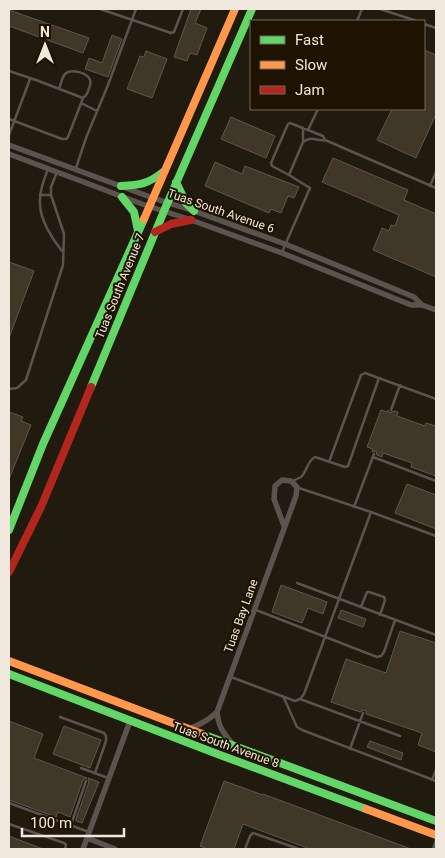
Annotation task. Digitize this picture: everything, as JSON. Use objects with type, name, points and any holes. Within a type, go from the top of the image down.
[{"type":"street","name":"Tuas South Avenue 7","points":[[9,530],[43,444],[235,9]]},
{"type":"street","name":"Tuas South Avenue 7","points":[[9,572],[41,507],[176,182],[252,9]]},
{"type":"street","name":"Tuas South Avenue 6","points":[[9,145],[285,244],[414,297],[422,305]]},
{"type":"street","name":"Tuas South Avenue 6","points":[[9,154],[282,254],[411,305],[422,305],[436,310]]},
{"type":"street","points":[[121,186],[152,182],[165,170]]},
{"type":"street","points":[[176,182],[186,203],[194,211]]},
{"type":"street","points":[[122,196],[134,212],[138,230]]},
{"type":"street","points":[[155,232],[171,224],[191,220]]},
{"type":"street","points":[[284,526],[274,499],[275,486],[282,480],[292,481],[297,487]]},
{"type":"street","name":"Tuas Bay Lane","points":[[217,712],[296,496],[297,487]]},
{"type":"street","name":"Tuas South Avenue 8","points":[[10,661],[436,821]]},
{"type":"street","name":"Tuas South Avenue 8","points":[[9,674],[436,835]]},
{"type":"street","points":[[188,729],[201,725],[217,712]]},
{"type":"street","points":[[217,712],[218,724],[221,730],[235,746]]},
{"type":"street","points":[[83,849],[130,721]]},
{"type":"street","points":[[87,838],[115,849]]},
{"type":"lane","points":[[100,9],[171,33],[174,32],[183,9]]},
{"type":"lane","points":[[75,170],[136,9]]},
{"type":"lane","points":[[380,9],[414,20]]},
{"type":"lane","points":[[9,71],[83,98]]},
{"type":"lane","points":[[9,119],[62,140],[66,139],[83,98],[88,95],[90,79],[88,76],[70,71],[66,73],[59,89]]},
{"type":"lane","points":[[9,135],[30,79]]},
{"type":"lane","points":[[81,104],[97,111]]},
{"type":"lane","points":[[308,130],[318,110]]},
{"type":"lane","points":[[282,254],[310,188],[272,166],[271,163],[290,123],[323,136],[325,140]]},
{"type":"lane","points":[[289,175],[303,142],[303,128]]},
{"type":"lane","points":[[303,142],[313,138],[321,141],[325,140],[436,188]]},
{"type":"lane","points":[[48,169],[40,195],[40,206],[54,240],[63,252]]},
{"type":"lane","points":[[9,390],[17,388],[26,380],[63,266],[64,234],[50,195],[51,186],[57,172]]},
{"type":"lane","points":[[430,186],[436,172]]},
{"type":"lane","points":[[40,195],[50,195]]},
{"type":"lane","points":[[329,462],[361,374],[365,373],[380,378],[436,399]]},
{"type":"lane","points":[[292,481],[300,478],[313,458],[345,467],[349,465],[380,378]]},
{"type":"lane","points":[[391,410],[400,385]]},
{"type":"lane","points":[[354,507],[374,455],[436,481]]},
{"type":"lane","points":[[297,487],[436,536]]},
{"type":"lane","points":[[230,677],[295,701],[300,699],[304,694],[371,512]]},
{"type":"lane","points":[[297,583],[436,635]]},
{"type":"lane","points":[[361,607],[367,592],[377,594],[385,598],[380,615]]},
{"type":"lane","points":[[254,609],[377,656],[381,656],[384,652],[395,620]]},
{"type":"lane","points":[[283,696],[297,727],[302,730],[436,781]]},
{"type":"lane","points":[[300,699],[400,736]]},
{"type":"lane","points":[[350,749],[363,713]]},
{"type":"lane","points":[[60,717],[104,733],[106,736],[95,773]]},
{"type":"lane","points":[[81,768],[109,778]]},
{"type":"lane","points":[[432,780],[436,770]]},
{"type":"lane","points":[[71,825],[86,781]]},
{"type":"lane","points":[[9,802],[89,832]]},
{"type":"lane","points":[[9,824],[64,843],[66,845],[65,849]]},
{"type":"lane","points":[[245,849],[253,832],[299,849]]},
{"type":"lane","points":[[433,849],[436,840]]},
{"type":"building","points":[[191,9],[201,9],[195,23],[207,28],[197,55],[190,53],[187,61],[174,57]]},
{"type":"building","points":[[9,10],[89,38],[83,53],[9,26]]},
{"type":"building","points":[[112,35],[122,39],[108,77],[85,69],[89,58],[102,63]]},
{"type":"building","points":[[425,50],[436,55],[436,114],[416,158],[377,140],[392,110],[425,110]]},
{"type":"building","points":[[146,51],[167,59],[152,98],[127,89],[140,56],[144,57]]},
{"type":"building","points":[[231,117],[275,136],[266,158],[221,139]]},
{"type":"building","points":[[333,158],[408,190],[404,200],[436,214],[436,277],[373,250],[382,228],[389,231],[391,225],[395,226],[399,215],[322,182]]},
{"type":"building","points":[[215,162],[242,174],[245,166],[299,187],[294,198],[288,196],[281,213],[271,209],[269,213],[205,186]]},
{"type":"building","points":[[9,262],[34,271],[9,338]]},
{"type":"building","points":[[381,410],[387,412],[388,410],[390,413],[398,412],[397,416],[425,426],[426,423],[436,426],[436,476],[411,467],[412,463],[383,453],[382,457],[377,455],[376,451],[372,452],[373,449],[367,447]]},
{"type":"building","points":[[9,412],[23,417],[21,421],[31,425],[9,479]]},
{"type":"building","points":[[407,484],[436,495],[436,529],[395,513]]},
{"type":"building","points":[[281,585],[327,602],[323,614],[308,608],[302,623],[272,612]]},
{"type":"building","points":[[341,610],[366,619],[363,627],[338,618]]},
{"type":"building","points":[[400,631],[436,643],[436,752],[418,745],[422,733],[366,714],[364,710],[360,712],[331,702],[346,659],[386,673]]},
{"type":"building","points":[[9,721],[43,734],[34,758],[87,778],[83,780],[70,817],[58,812],[56,817],[9,800]]},
{"type":"building","points":[[64,726],[101,740],[90,768],[53,754]]},
{"type":"building","points":[[370,741],[403,753],[401,760],[367,747]]},
{"type":"building","points":[[88,778],[99,782],[82,823],[76,821],[76,819],[89,782]]},
{"type":"building","points":[[224,781],[411,849],[310,849],[243,824],[234,849],[208,849],[200,846]]},
{"type":"building","points":[[9,836],[43,849],[9,849]]},
{"type":"traffic: fast","points":[[91,387],[164,211],[252,9]]},
{"type":"traffic: fast","points":[[121,186],[144,183],[163,172]]},
{"type":"traffic: fast","points":[[176,182],[186,203],[194,211]]},
{"type":"traffic: fast","points":[[122,197],[134,212],[138,231]]},
{"type":"traffic: fast","points":[[9,530],[43,444],[144,219]]},
{"type":"traffic: fast","points":[[9,674],[366,809]]},
{"type":"traffic: fast","points":[[202,734],[436,821]]},
{"type":"traffic: slow","points":[[144,219],[235,9]]},
{"type":"traffic: slow","points":[[9,661],[202,734]]},
{"type":"traffic: slow","points":[[366,809],[436,835]]},
{"type":"traffic: jam","points":[[155,232],[171,224],[191,220]]},
{"type":"traffic: jam","points":[[9,572],[41,507],[91,387]]}]
